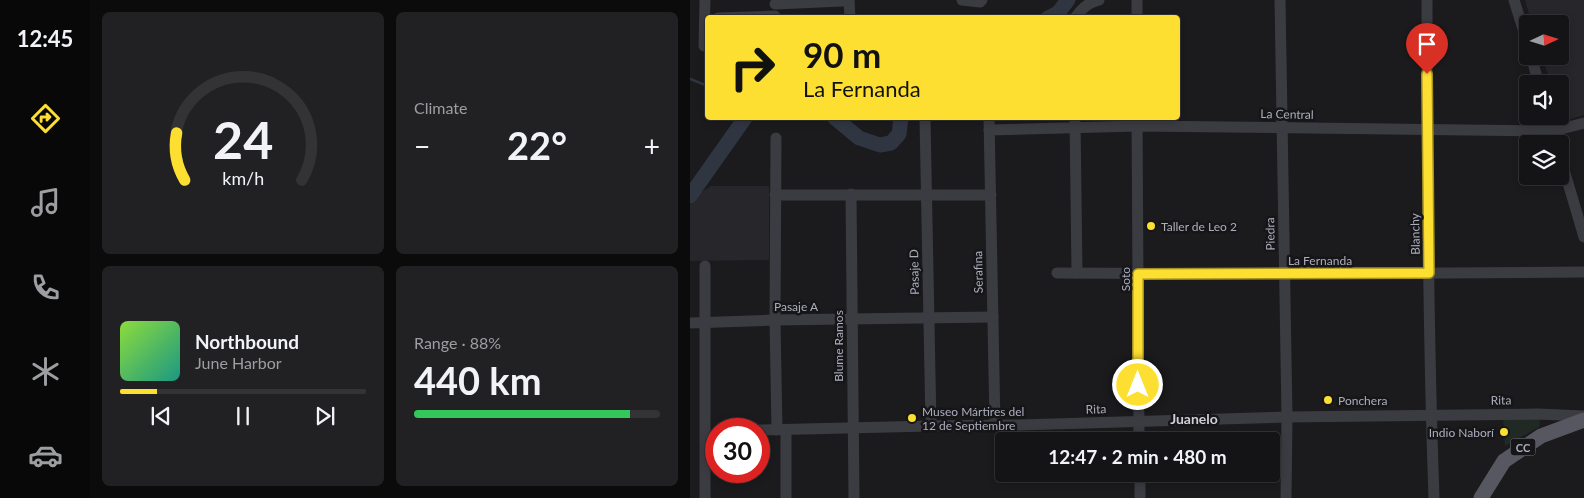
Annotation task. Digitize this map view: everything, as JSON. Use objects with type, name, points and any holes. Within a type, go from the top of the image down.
[{"type":"main road","name":"CC","points":[[1481,498],[1504,460],[1542,436],[1584,420]]},
{"type":"street","points":[[704,0],[706,15]]},
{"type":"street","points":[[775,15],[775,2],[844,0]]},
{"type":"street","points":[[850,0],[850,15]]},
{"type":"street","points":[[962,0],[980,2],[982,0]]},
{"type":"street","points":[[1077,15],[1080,9],[1089,3],[1099,0]]},
{"type":"street","points":[[1136,0],[1137,15]]},
{"type":"street","name":"Piedra","points":[[1280,0],[1287,417],[1286,498]]},
{"type":"street","name":"Blanchy","points":[[1427,0],[1429,273],[1434,498]]},
{"type":"street","points":[[1514,0],[1519,16]]},
{"type":"street","points":[[704,46],[705,32]]},
{"type":"street","name":"Pasaje D","points":[[925,120],[931,426]]},
{"type":"street","name":"Serafina","points":[[989,120],[995,425]]},
{"type":"street","name":"La Central","points":[[989,130],[1075,123],[1137,122],[1282,128],[1552,131],[1584,123]]},
{"type":"street","name":"Soto","points":[[1137,122],[1139,432]]},
{"type":"street","points":[[1075,123],[1077,273]]},
{"type":"street","points":[[1550,125],[1553,135]]},
{"type":"street","points":[[776,138],[775,320],[786,498]]},
{"type":"street","points":[[1569,185],[1584,237]]},
{"type":"street","name":"Blume Ramos","points":[[851,194],[854,498]]},
{"type":"street","points":[[775,195],[991,196]]},
{"type":"street","points":[[705,266],[704,322],[710,418]]},
{"type":"street","name":"La Fernanda","points":[[1057,273],[1584,272]]},
{"type":"street","name":"Pasaje A","points":[[690,323],[993,317]]},
{"type":"street","name":"Rita","points":[[770,430],[1287,417],[1538,414],[1584,416]]},
{"type":"street","points":[[1140,482],[1140,498]]},
{"type":"street","points":[[705,498],[706,483]]},
{"type":"shaded area","points":[[1525,0],[1584,0],[1584,115],[1569,120],[1569,75],[1548,75],[1545,65],[1569,65],[1569,15],[1529,15]]},
{"type":"shaded area","points":[[711,186],[769,186],[769,260],[690,261],[690,205],[697,195]]},
{"type":"shaded area","points":[[1537,416],[1540,421],[1539,427],[1505,446],[1503,417]]},
{"type":"waterway","points":[[1054,15],[1058,13],[1068,0]]},
{"type":"waterway","points":[[690,79],[705,85]]},
{"type":"waterway","points":[[690,196],[744,120]]},
{"type":"waterway","points":[[837,120],[859,138],[880,145],[891,143],[899,134],[901,120]]},
{"type":"place","name":"Taller de Leo 2","points":[[1151,226]]},
{"type":"place","name":"Ponchera","points":[[1328,400]]},
{"type":"place","name":"Museo Mártires del 12 de Septiembre","points":[[912,418]]},
{"type":"place","name":"Indio Naborí","points":[[1504,432]]},
{"type":"district","name":"Juanelo","points":[[1194,418]]},
{"type":"route","points":[[1138,385],[1138,274],[1429,273],[1427,74]]}]
